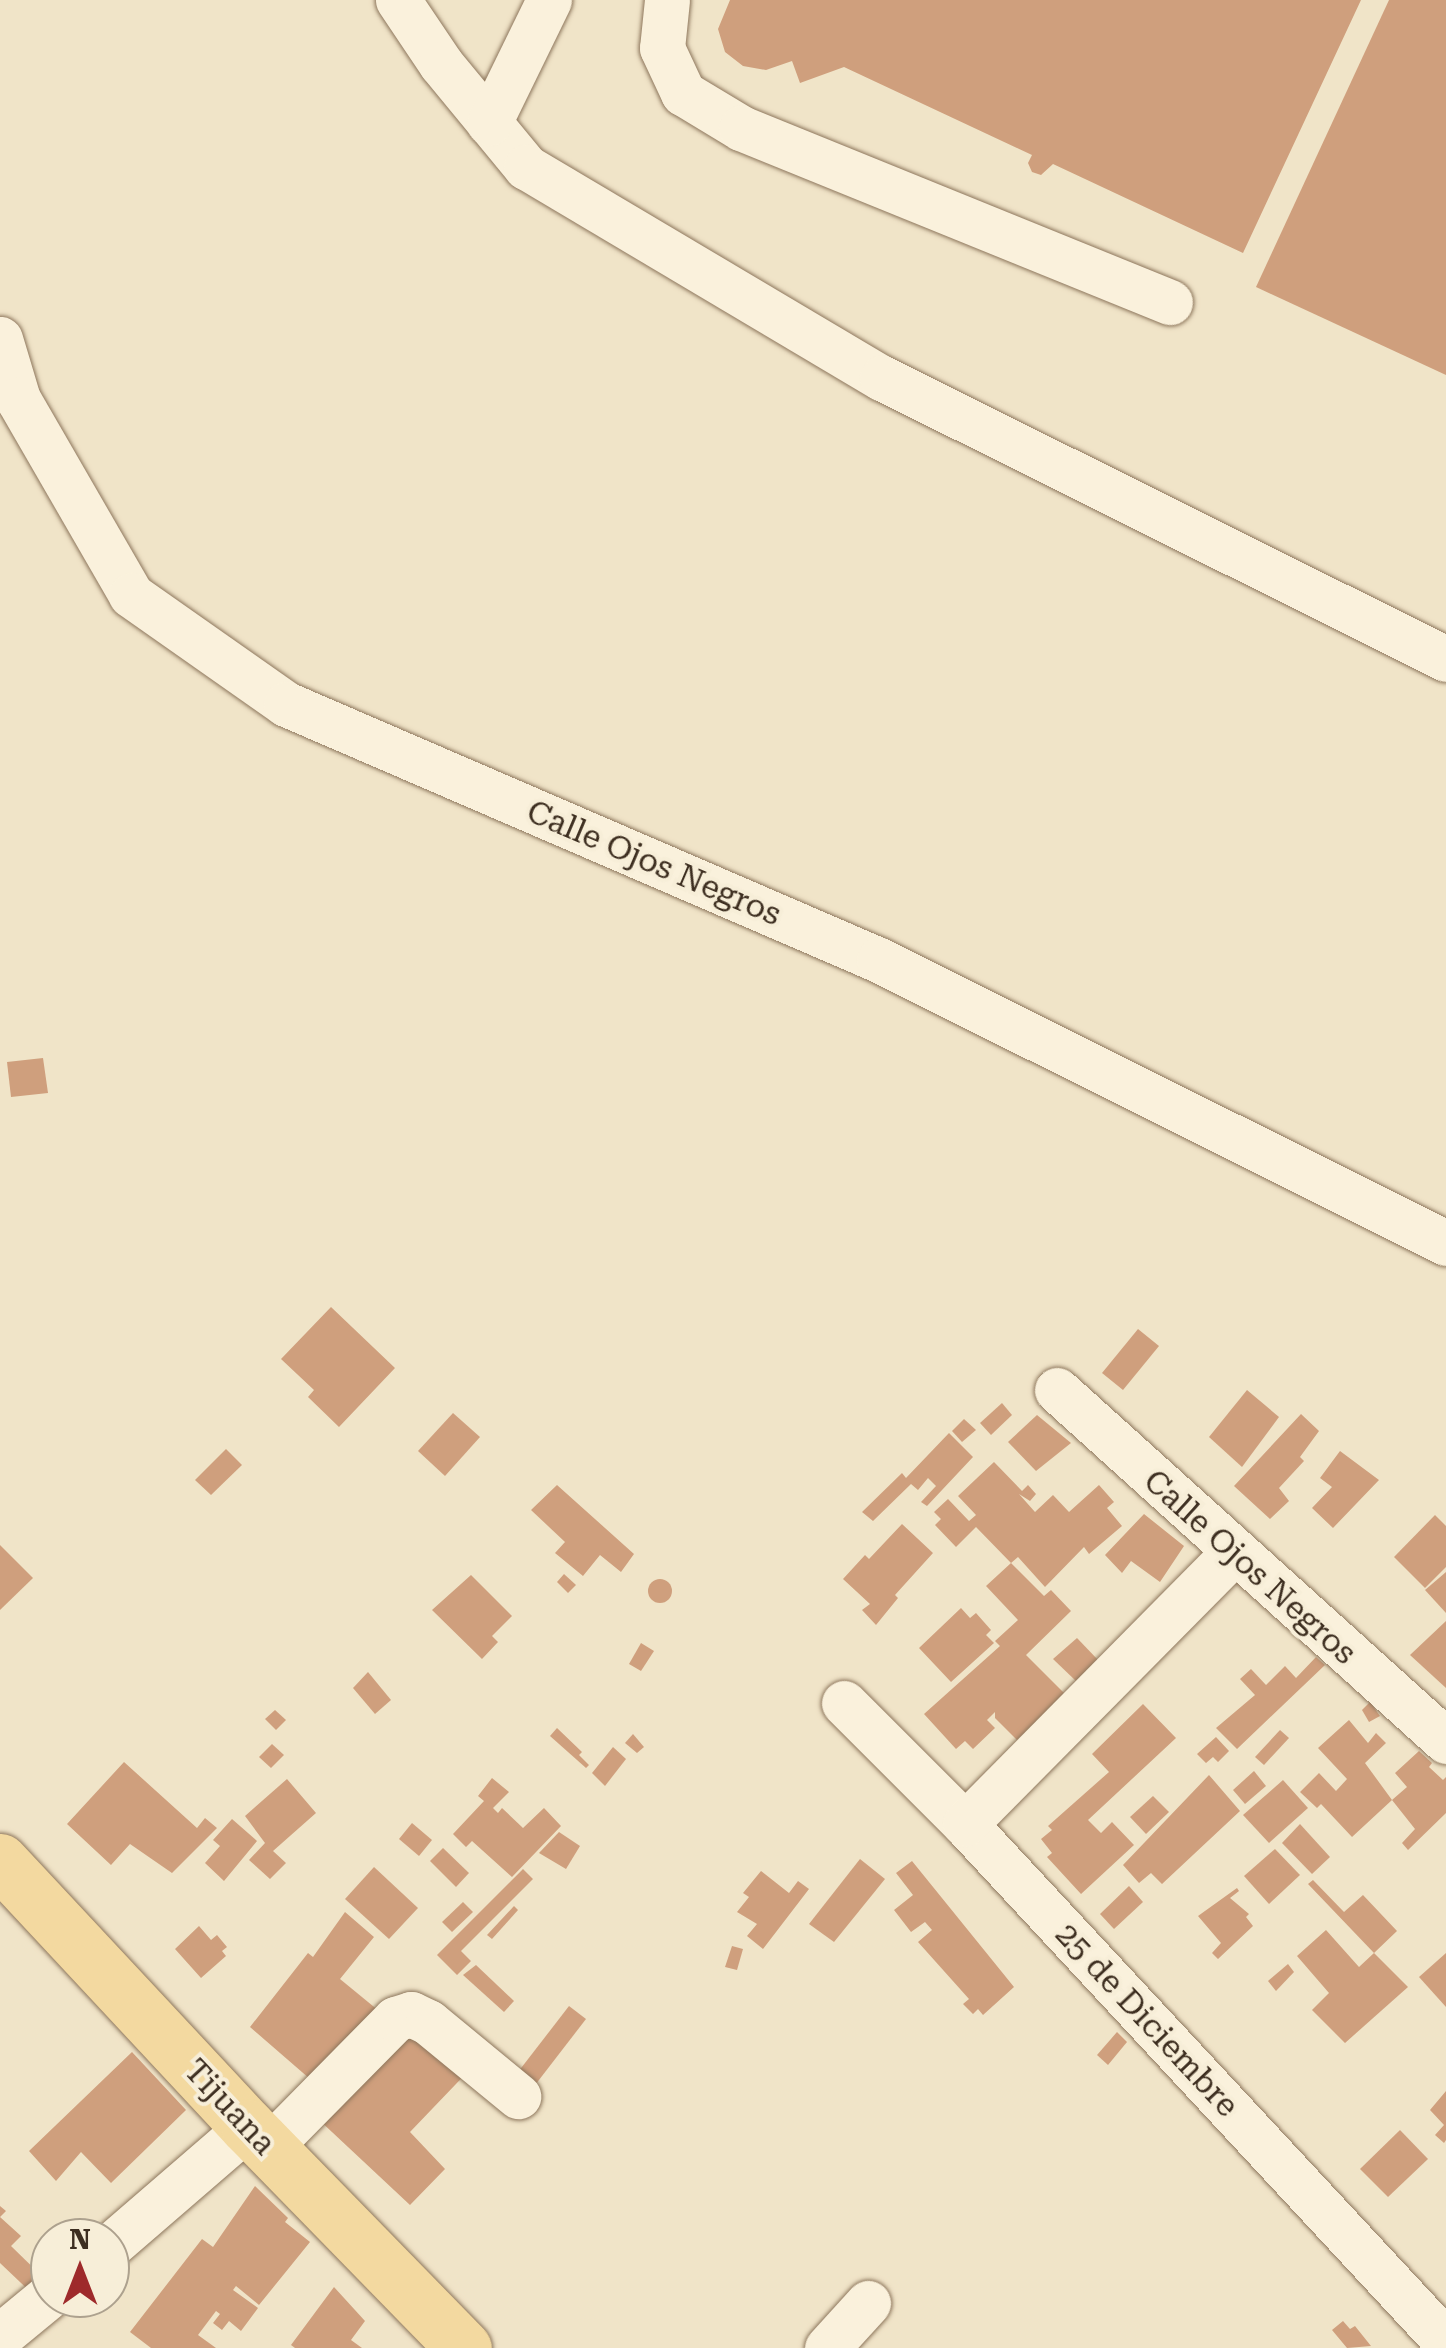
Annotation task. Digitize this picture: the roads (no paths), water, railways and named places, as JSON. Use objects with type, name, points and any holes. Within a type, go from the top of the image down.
[{"type":"main road","name":"Tijuana","points":[[0,1861],[258,2137],[464,2348]]},
{"type":"street","points":[[398,0],[441,64],[526,167],[882,378],[1446,659]]},
{"type":"street","points":[[489,122],[549,0]]},
{"type":"street","points":[[667,0],[662,48],[683,93],[741,128],[1170,302]]},
{"type":"street","name":"Calle Ojos Negros","points":[[0,339],[18,399],[131,595],[286,704],[879,960],[1446,1243]]},
{"type":"street","name":"Calle Ojos Negros","points":[[1057,1390],[1232,1554],[1446,1741]]},
{"type":"street","points":[[965,1824],[1232,1554]]},
{"type":"street","name":"25 de Diciembre","points":[[844,1703],[965,1824],[1446,2342]]},
{"type":"street","points":[[130,2231],[258,2137],[395,2019],[411,2014],[428,2022],[518,2096]]},
{"type":"street","points":[[827,2348],[868,2303]]},
{"type":"street","points":[[0,2336],[30,2312]]}]
